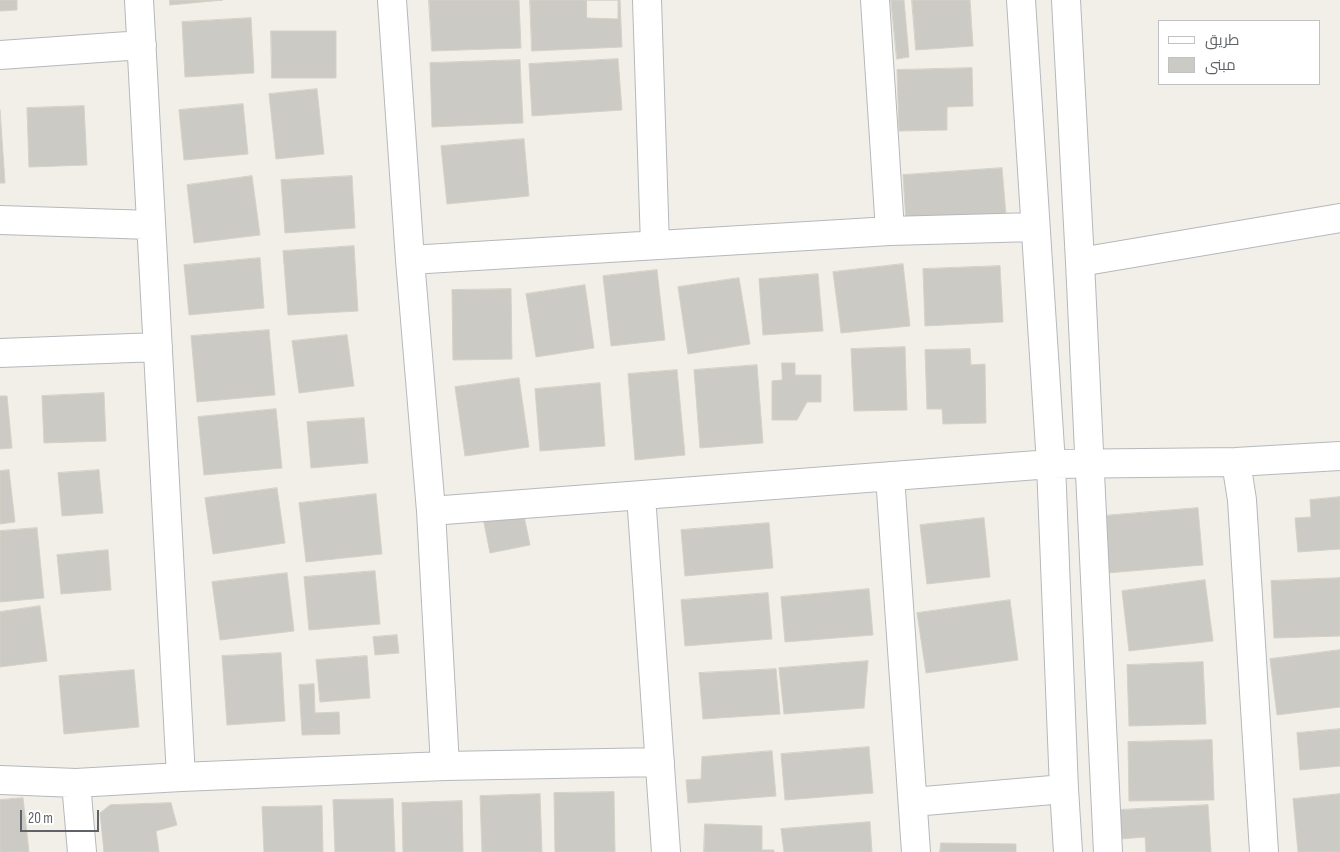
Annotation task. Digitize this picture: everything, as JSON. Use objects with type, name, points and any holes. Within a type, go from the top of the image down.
[{"type":"street","points":[[139,0],[181,777]]},
{"type":"street","points":[[392,0],[430,511],[445,766]]},
{"type":"street","points":[[648,0],[655,245]]},
{"type":"street","points":[[875,0],[890,231]]},
{"type":"street","points":[[1021,0],[1051,464],[1068,852]]},
{"type":"street","points":[[1066,0],[1108,852]]},
{"type":"street","points":[[0,55],[142,44]]},
{"type":"street","points":[[1080,262],[1340,218]]},
{"type":"street","points":[[0,220],[151,225]]},
{"type":"street","points":[[410,260],[890,231],[1035,227]]},
{"type":"street","points":[[0,352],[158,347]]},
{"type":"street","points":[[430,511],[1051,464],[1236,462],[1340,456]]},
{"type":"street","points":[[1236,462],[1242,500],[1264,852]]},
{"type":"street","points":[[890,476],[916,852]]},
{"type":"street","points":[[641,495],[666,852]]},
{"type":"street","points":[[0,780],[76,783],[445,766],[660,762]]},
{"type":"street","points":[[76,783],[82,852]]},
{"type":"street","points":[[913,802],[1064,789]]},
{"type":"building","points":[[0,0],[17,0],[17,10],[0,11]]},
{"type":"building","points":[[170,0],[223,0],[170,5]]},
{"type":"building","points":[[429,0],[519,0],[521,48],[432,51]]},
{"type":"building","points":[[530,0],[620,0],[622,47],[532,51]]},
{"type":"building","points":[[587,0],[618,0],[618,19],[587,18]]},
{"type":"building","points":[[891,0],[904,0],[909,57],[897,59]]},
{"type":"building","points":[[912,0],[970,0],[973,46],[916,50]]},
{"type":"building","points":[[251,18],[254,73],[185,77],[182,22]]},
{"type":"building","points":[[271,31],[336,31],[336,78],[272,78]]},
{"type":"building","points":[[618,59],[622,110],[532,116],[529,64]]},
{"type":"building","points":[[520,60],[523,123],[432,127],[430,63]]},
{"type":"building","points":[[972,68],[973,106],[947,107],[947,130],[899,131],[897,70]]},
{"type":"building","points":[[317,89],[324,154],[276,159],[269,94]]},
{"type":"building","points":[[243,104],[248,154],[184,160],[179,110]]},
{"type":"building","points":[[84,106],[87,165],[29,167],[27,108]]},
{"type":"building","points":[[0,110],[5,183],[0,183]]},
{"type":"building","points":[[524,139],[529,196],[447,204],[441,146]]},
{"type":"building","points":[[1002,168],[1006,215],[906,222],[903,175]]},
{"type":"building","points":[[252,176],[260,235],[194,243],[187,185]]},
{"type":"building","points":[[352,176],[355,228],[285,233],[281,180]]},
{"type":"building","points":[[354,246],[358,311],[288,315],[283,251]]},
{"type":"building","points":[[260,258],[264,308],[189,315],[184,265]]},
{"type":"building","points":[[903,264],[910,326],[841,333],[833,272]]},
{"type":"building","points":[[1000,266],[1003,322],[925,326],[923,269]]},
{"type":"building","points":[[657,270],[665,340],[611,346],[603,276]]},
{"type":"building","points":[[818,274],[823,331],[763,335],[759,279]]},
{"type":"building","points":[[739,278],[750,344],[688,354],[678,287]]},
{"type":"building","points":[[585,285],[594,348],[536,357],[526,294]]},
{"type":"building","points":[[511,289],[512,359],[453,360],[452,290]]},
{"type":"building","points":[[269,330],[275,395],[197,402],[191,336]]},
{"type":"building","points":[[347,335],[354,386],[299,393],[292,341]]},
{"type":"building","points":[[905,347],[907,410],[854,411],[851,349]]},
{"type":"building","points":[[970,349],[971,365],[985,364],[986,423],[943,424],[942,409],[927,409],[925,350]]},
{"type":"building","points":[[782,363],[795,363],[795,375],[821,375],[821,402],[807,402],[797,420],[772,420],[772,381],[782,380]]},
{"type":"building","points":[[757,365],[763,443],[700,448],[694,370]]},
{"type":"building","points":[[677,370],[685,455],[635,460],[628,374]]},
{"type":"building","points":[[519,378],[529,447],[465,456],[455,387]]},
{"type":"building","points":[[600,383],[605,446],[540,451],[535,389]]},
{"type":"building","points":[[104,393],[106,441],[44,443],[42,396]]},
{"type":"building","points":[[0,396],[7,396],[12,448],[0,449]]},
{"type":"building","points":[[276,409],[282,468],[204,475],[198,417]]},
{"type":"building","points":[[364,418],[368,463],[311,468],[307,422]]},
{"type":"building","points":[[9,470],[15,522],[0,524],[0,471]]},
{"type":"building","points":[[99,470],[103,513],[62,516],[58,473]]},
{"type":"building","points":[[277,488],[285,543],[213,554],[205,498]]},
{"type":"building","points":[[376,494],[382,554],[306,562],[299,503]]},
{"type":"building","points":[[1340,497],[1340,549],[1298,552],[1295,518],[1311,517],[1310,500]]},
{"type":"building","points":[[1198,508],[1203,565],[1107,573],[1102,516]]},
{"type":"building","points":[[523,511],[530,545],[490,553],[483,518]]},
{"type":"building","points":[[984,518],[990,577],[927,584],[920,525]]},
{"type":"building","points":[[769,523],[773,568],[685,576],[681,530]]},
{"type":"building","points":[[37,528],[44,598],[0,602],[0,531]]},
{"type":"building","points":[[108,550],[111,590],[61,594],[57,555]]},
{"type":"building","points":[[375,571],[380,624],[309,630],[304,577]]},
{"type":"building","points":[[287,573],[294,631],[220,640],[212,582]]},
{"type":"building","points":[[1340,578],[1340,636],[1274,638],[1271,581]]},
{"type":"building","points":[[1205,580],[1213,641],[1129,651],[1122,591]]},
{"type":"building","points":[[869,589],[873,635],[785,642],[781,597]]},
{"type":"building","points":[[768,593],[772,639],[685,646],[681,600]]},
{"type":"building","points":[[1010,600],[1018,660],[926,673],[917,613]]},
{"type":"building","points":[[40,606],[47,661],[0,667],[0,612]]},
{"type":"building","points":[[397,635],[399,653],[375,655],[373,637]]},
{"type":"building","points":[[1340,650],[1340,707],[1277,715],[1270,659]]},
{"type":"building","points":[[281,653],[285,721],[227,725],[222,656]]},
{"type":"building","points":[[367,656],[370,698],[320,702],[316,660]]},
{"type":"building","points":[[868,661],[864,708],[784,714],[779,668]]},
{"type":"building","points":[[1203,662],[1206,724],[1129,726],[1127,665]]},
{"type":"building","points":[[776,669],[780,714],[703,719],[699,673]]},
{"type":"building","points":[[134,670],[139,727],[64,734],[59,676]]},
{"type":"building","points":[[314,684],[315,713],[339,712],[340,734],[302,735],[299,685]]},
{"type":"building","points":[[1340,729],[1340,766],[1300,770],[1297,733]]},
{"type":"building","points":[[1212,740],[1214,800],[1129,801],[1128,742]]},
{"type":"building","points":[[869,747],[873,793],[785,800],[781,754]]},
{"type":"building","points":[[772,751],[776,796],[688,803],[686,780],[701,779],[702,757]]},
{"type":"building","points":[[614,792],[615,852],[555,852],[554,793]]},
{"type":"building","points":[[540,794],[542,852],[482,852],[480,796]]},
{"type":"building","points":[[1340,794],[1340,852],[1298,852],[1293,799]]},
{"type":"building","points":[[23,798],[29,852],[0,852],[0,800]]},
{"type":"building","points":[[393,799],[395,852],[335,852],[333,800]]},
{"type":"building","points":[[462,801],[463,852],[403,852],[402,803]]},
{"type":"building","points":[[171,803],[177,825],[156,831],[159,852],[104,852],[100,813],[110,805]]},
{"type":"building","points":[[1208,805],[1211,852],[1146,852],[1145,837],[1121,839],[1119,810]]},
{"type":"building","points":[[322,806],[323,852],[264,852],[262,807]]},
{"type":"building","points":[[870,822],[872,852],[784,852],[781,829]]},
{"type":"building","points":[[705,824],[762,826],[762,850],[774,850],[774,852],[704,852]]},
{"type":"building","points":[[941,843],[1016,844],[1016,852],[940,852]]}]
